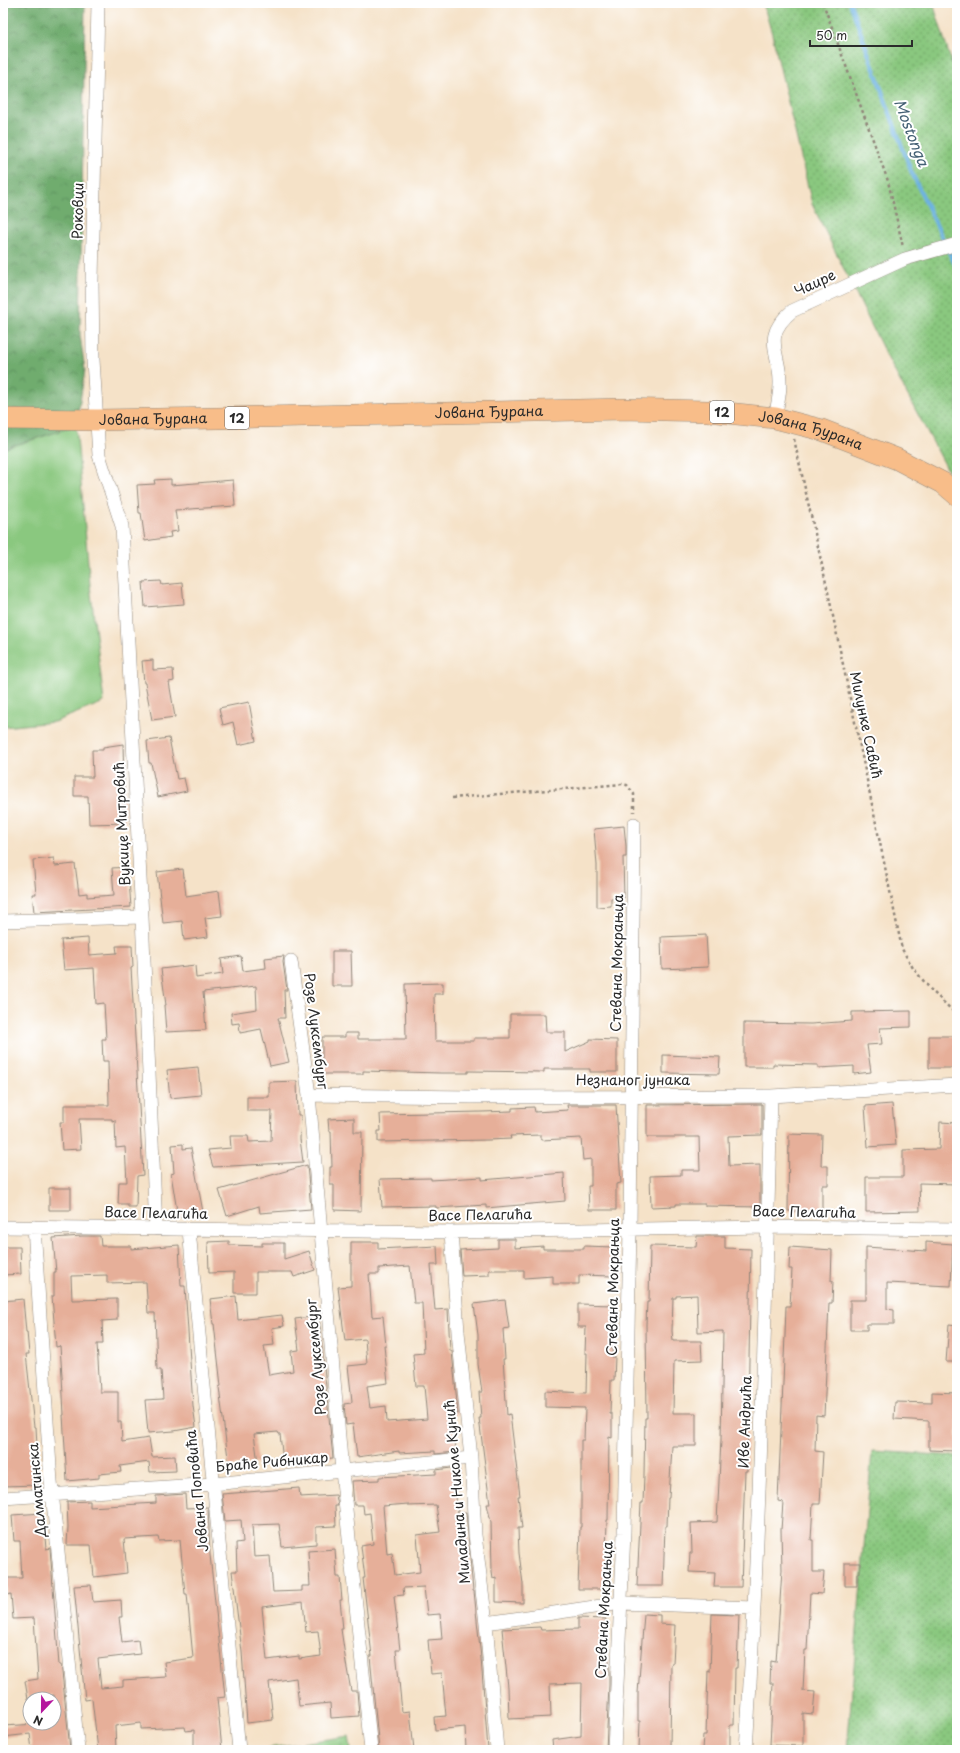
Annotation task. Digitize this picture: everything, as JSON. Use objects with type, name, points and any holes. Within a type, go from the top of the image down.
[{"type":"main road","name":"Јована Ђурана","points":[[3,419],[97,420],[630,409],[708,411],[783,420],[822,430],[897,459],[943,483],[957,495]]},
{"type":"street","name":"Роковци","points":[[97,420],[93,360],[92,281],[98,3]]},
{"type":"street","name":"Чаире","points":[[783,420],[780,384],[773,339],[777,327],[784,318],[792,311],[908,258],[955,244]]},
{"type":"street","name":"Вукице Митровић","points":[[97,420],[99,455],[122,526],[156,1229]]},
{"type":"street","name":"Стевана Мокрањца","points":[[614,1750],[621,1603],[630,1228],[634,824]]},
{"type":"street","points":[[3,921],[142,917]]},
{"type":"street","name":"Розе Луксембург","points":[[291,961],[309,1095],[342,1471],[371,1750]]},
{"type":"street","name":"Незнаног јунака","points":[[309,1095],[771,1096],[957,1085]]},
{"type":"street","name":"Иве Андрића","points":[[746,1750],[768,1227],[771,1096]]},
{"type":"street","name":"Васе Пелагића","points":[[3,1227],[451,1232],[768,1227],[957,1230]]},
{"type":"street","name":"Далматинска","points":[[34,1227],[52,1494],[78,1750]]},
{"type":"street","name":"Јована Поповића","points":[[189,1230],[238,1750]]},
{"type":"street","name":"Миладина и Николе Кунић","points":[[451,1232],[458,1332],[471,1458],[475,1535],[486,1623],[498,1750]]},
{"type":"street","name":"Браће Рибникар","points":[[3,1498],[213,1484],[471,1458]]},
{"type":"street","points":[[486,1623],[621,1603],[753,1608]]},
{"type":"path","points":[[823,3],[888,181],[908,258]]},
{"type":"path","name":"Милунке Савић","points":[[783,420],[828,592],[902,949],[913,968],[931,990],[957,1015]]},
{"type":"path","points":[[452,798],[622,784],[627,785],[634,794],[634,824]]},
{"type":"green space","points":[[3,3],[85,3],[80,335],[85,370],[76,426],[3,449]]},
{"type":"green space","points":[[763,3],[933,3],[957,80],[957,487],[886,355],[812,204],[772,34]]},
{"type":"green space","points":[[76,426],[90,585],[104,702],[54,722],[3,727],[3,449]]},
{"type":"green space","points":[[872,1451],[957,1456],[957,1750],[847,1750]]},
{"type":"green space","points":[[349,1736],[351,1750],[268,1750],[268,1748]]},
{"type":"building","points":[[171,479],[171,485],[233,480],[235,506],[175,510],[178,531],[170,532],[171,537],[145,541],[141,513],[139,513],[137,485],[155,484],[154,480]]},
{"type":"building","points":[[161,581],[162,585],[182,583],[184,604],[145,607],[143,582]]},
{"type":"building","points":[[153,660],[153,670],[173,669],[174,681],[169,682],[175,717],[152,720],[144,683],[142,661]]},
{"type":"building","points":[[249,702],[256,741],[238,745],[233,722],[223,725],[219,708]]},
{"type":"building","points":[[169,738],[177,779],[184,778],[187,791],[158,797],[151,763],[149,763],[147,741]]},
{"type":"building","points":[[123,744],[125,823],[89,824],[88,796],[74,796],[74,777],[93,777],[92,750],[103,750],[103,747]]},
{"type":"building","points":[[624,826],[626,857],[623,857],[624,898],[611,898],[611,906],[597,907],[597,865],[594,829]]},
{"type":"building","points":[[54,858],[55,866],[75,864],[79,894],[87,893],[87,897],[114,895],[112,868],[128,867],[131,907],[34,912],[32,894],[36,894],[33,860]]},
{"type":"building","points":[[183,869],[186,896],[219,891],[222,916],[205,918],[208,937],[184,940],[182,921],[163,923],[157,872]]},
{"type":"building","points":[[706,935],[708,967],[662,969],[661,937]]},
{"type":"building","points":[[88,938],[89,955],[117,953],[116,946],[132,946],[133,967],[131,968],[143,1175],[137,1176],[136,1207],[128,1207],[128,1204],[118,1204],[119,1182],[127,1182],[125,1147],[116,1148],[115,1120],[79,1119],[81,1149],[62,1150],[60,1122],[64,1122],[64,1105],[109,1105],[108,1061],[103,1061],[102,1039],[106,1039],[104,1003],[96,1004],[94,968],[64,970],[61,940]]},
{"type":"building","points":[[332,951],[351,951],[352,986],[332,986]]},
{"type":"building","points":[[241,956],[243,971],[266,968],[265,958],[284,956],[283,962],[287,990],[284,990],[285,1018],[278,1018],[289,1062],[270,1066],[261,1029],[240,1033],[239,1023],[232,1024],[231,1013],[257,1009],[256,986],[203,992],[206,1030],[166,1032],[164,1005],[166,1005],[161,969],[195,965],[196,978],[223,974],[221,959]]},
{"type":"building","points":[[443,983],[443,994],[434,994],[435,1041],[474,1041],[474,1038],[510,1038],[510,1014],[545,1014],[546,1032],[565,1032],[565,1052],[590,1041],[590,1039],[617,1040],[617,1072],[590,1072],[590,1069],[544,1069],[544,1072],[468,1071],[468,1073],[441,1073],[363,1071],[363,1074],[322,1074],[322,1037],[345,1037],[345,1033],[358,1033],[358,1039],[406,1039],[405,984]]},
{"type":"building","points":[[911,1011],[911,1027],[880,1028],[882,1044],[867,1045],[871,1072],[854,1074],[854,1066],[818,1068],[818,1065],[773,1064],[773,1067],[744,1067],[744,1023],[811,1024],[852,1021],[852,1012]]},
{"type":"building","points":[[929,1036],[957,1036],[957,1068],[929,1068]]},
{"type":"building","points":[[663,1055],[720,1057],[719,1074],[663,1073]]},
{"type":"building","points":[[198,1067],[201,1095],[170,1098],[167,1070]]},
{"type":"building","points":[[297,1081],[298,1115],[301,1115],[300,1139],[303,1162],[213,1167],[208,1150],[231,1148],[230,1136],[248,1136],[249,1142],[271,1141],[272,1111],[247,1111],[247,1097],[269,1097],[269,1082]]},
{"type":"building","points":[[762,1104],[762,1135],[728,1136],[729,1166],[760,1165],[760,1207],[676,1204],[676,1206],[651,1207],[650,1176],[681,1175],[681,1170],[700,1170],[699,1137],[647,1137],[647,1105]]},
{"type":"building","points":[[892,1104],[896,1145],[868,1147],[865,1106]]},
{"type":"building","points":[[567,1105],[616,1105],[621,1183],[616,1184],[616,1210],[589,1210],[588,1186],[591,1186],[591,1159],[583,1160],[581,1138],[541,1140],[541,1135],[510,1136],[511,1139],[488,1140],[378,1142],[378,1131],[381,1131],[380,1114],[512,1111],[512,1108],[534,1107],[535,1112],[568,1110]]},
{"type":"building","points":[[354,1118],[354,1132],[362,1132],[361,1211],[334,1210],[334,1185],[330,1185],[330,1167],[332,1167],[331,1131],[329,1131],[328,1119]]},
{"type":"building","points":[[940,1122],[957,1123],[957,1184],[919,1183],[920,1211],[866,1212],[866,1177],[903,1177],[903,1150],[939,1149]]},
{"type":"building","points":[[789,1134],[822,1135],[821,1166],[828,1166],[828,1185],[822,1185],[822,1211],[788,1211]]},
{"type":"building","points":[[183,1144],[183,1149],[191,1148],[203,1212],[178,1217],[171,1174],[174,1173],[172,1145]]},
{"type":"building","points":[[307,1165],[311,1209],[260,1213],[259,1206],[227,1216],[219,1190]]},
{"type":"building","points":[[564,1173],[565,1201],[486,1208],[486,1205],[436,1208],[436,1206],[382,1207],[380,1179],[431,1178],[431,1180],[482,1177],[482,1180]]},
{"type":"building","points":[[49,1188],[71,1188],[71,1210],[49,1210]]},
{"type":"building","points":[[100,1236],[101,1246],[131,1246],[131,1249],[179,1245],[181,1286],[185,1286],[193,1406],[196,1427],[174,1431],[148,1433],[145,1400],[163,1399],[161,1370],[157,1370],[155,1313],[148,1313],[146,1282],[107,1283],[107,1275],[71,1276],[72,1300],[117,1299],[117,1320],[102,1321],[103,1344],[97,1344],[100,1392],[118,1392],[118,1422],[121,1422],[122,1442],[149,1438],[152,1457],[175,1456],[176,1471],[150,1472],[149,1462],[120,1466],[121,1472],[99,1474],[99,1478],[67,1481],[60,1346],[56,1347],[52,1296],[54,1296],[54,1272],[56,1272],[53,1238]]},
{"type":"building","points":[[697,1236],[725,1236],[725,1248],[751,1249],[747,1471],[745,1471],[741,1587],[714,1587],[715,1573],[689,1572],[690,1553],[692,1553],[691,1523],[717,1522],[721,1440],[723,1331],[698,1332],[697,1295],[676,1296],[676,1298],[673,1298],[672,1331],[673,1341],[701,1341],[702,1360],[674,1361],[673,1413],[696,1413],[696,1446],[672,1446],[667,1526],[665,1526],[663,1586],[637,1586],[641,1503],[643,1503],[645,1418],[647,1418],[646,1324],[647,1302],[649,1302],[650,1246],[696,1247]]},
{"type":"building","points":[[498,1239],[515,1239],[515,1248],[543,1246],[543,1249],[584,1249],[584,1246],[613,1247],[613,1276],[579,1275],[579,1284],[553,1284],[553,1276],[524,1278],[524,1270],[489,1270],[489,1275],[462,1276],[460,1250],[498,1248]]},
{"type":"building","points":[[229,1241],[229,1245],[262,1246],[262,1243],[284,1243],[284,1259],[309,1251],[315,1270],[294,1277],[292,1272],[256,1272],[256,1293],[234,1293],[234,1272],[209,1273],[208,1242]]},
{"type":"building","points":[[351,1242],[378,1242],[378,1249],[437,1246],[438,1265],[431,1265],[435,1310],[448,1309],[450,1351],[452,1351],[458,1414],[453,1415],[456,1452],[435,1454],[435,1451],[399,1453],[399,1451],[357,1457],[353,1424],[346,1425],[344,1404],[351,1403],[352,1401],[348,1366],[367,1364],[365,1339],[345,1341],[338,1287],[351,1286]],"holes":[[[410,1266],[414,1303],[422,1303],[424,1353],[413,1354],[416,1386],[424,1386],[427,1419],[387,1422],[386,1406],[370,1408],[367,1386],[388,1383],[384,1346],[386,1346],[383,1316],[372,1317],[369,1274],[379,1274],[379,1268]]]},
{"type":"building","points":[[926,1242],[953,1244],[951,1286],[887,1283],[887,1309],[894,1310],[894,1324],[867,1324],[867,1330],[850,1330],[850,1300],[866,1300],[866,1247],[926,1251]]},
{"type":"building","points":[[3,1247],[20,1247],[21,1274],[3,1275]]},
{"type":"building","points":[[790,1247],[832,1250],[831,1281],[833,1281],[832,1303],[829,1303],[824,1416],[816,1415],[815,1451],[823,1452],[820,1504],[813,1504],[811,1540],[813,1540],[813,1572],[824,1572],[822,1594],[810,1593],[803,1691],[815,1692],[813,1714],[803,1713],[803,1746],[770,1745],[773,1683],[770,1683],[771,1661],[776,1662],[782,1570],[781,1530],[783,1502],[778,1501],[786,1306],[790,1306],[792,1269],[789,1269]]},
{"type":"building","points":[[236,1296],[238,1320],[282,1315],[284,1326],[272,1328],[274,1345],[264,1346],[269,1375],[293,1371],[291,1351],[299,1350],[295,1319],[319,1316],[333,1458],[283,1462],[280,1434],[278,1432],[254,1434],[258,1463],[229,1466],[210,1299]]},
{"type":"building","points":[[23,1299],[29,1354],[26,1354],[34,1427],[36,1427],[39,1485],[3,1486],[3,1467],[5,1467],[3,1435],[3,1301]]},
{"type":"building","points":[[505,1300],[509,1328],[503,1329],[505,1359],[503,1359],[507,1415],[510,1414],[520,1496],[518,1496],[522,1528],[518,1528],[519,1553],[523,1584],[523,1603],[496,1602],[496,1577],[493,1578],[492,1571],[491,1522],[487,1504],[490,1504],[479,1418],[481,1418],[479,1392],[482,1392],[478,1364],[478,1335],[474,1304]]},
{"type":"building","points":[[578,1304],[613,1305],[612,1357],[615,1357],[614,1380],[611,1380],[610,1414],[612,1414],[612,1438],[609,1437],[605,1589],[578,1589],[581,1527],[581,1440],[584,1440],[585,1408],[545,1407],[545,1391],[586,1393],[586,1327],[578,1327]]},
{"type":"building","points":[[949,1324],[957,1325],[957,1362],[946,1362]]},
{"type":"building","points":[[932,1392],[957,1393],[957,1451],[929,1450],[929,1421],[894,1419],[895,1402],[932,1403]]},
{"type":"building","points":[[459,1467],[460,1489],[455,1489],[458,1513],[466,1512],[481,1658],[488,1750],[466,1750],[465,1727],[435,1730],[434,1717],[446,1716],[442,1673],[431,1674],[428,1640],[442,1639],[440,1614],[427,1615],[424,1587],[403,1588],[404,1595],[394,1596],[400,1650],[396,1650],[402,1712],[410,1711],[414,1750],[379,1750],[370,1656],[372,1656],[361,1546],[373,1544],[370,1513],[364,1514],[363,1505],[354,1505],[352,1481],[379,1480],[379,1477],[436,1474],[436,1470]],"holes":[[[408,1504],[408,1506],[436,1505],[440,1532],[417,1535],[420,1572],[395,1575],[392,1553],[387,1554],[383,1506]]]},
{"type":"building","points":[[299,1488],[300,1497],[336,1495],[338,1506],[335,1506],[336,1526],[316,1527],[316,1544],[282,1547],[279,1524],[252,1525],[254,1557],[270,1556],[273,1592],[302,1591],[302,1586],[310,1586],[308,1551],[335,1549],[337,1577],[340,1577],[342,1600],[340,1600],[343,1629],[341,1629],[351,1691],[357,1691],[359,1716],[331,1718],[330,1703],[299,1706],[296,1678],[269,1682],[273,1720],[247,1723],[242,1652],[232,1571],[237,1571],[236,1543],[243,1542],[241,1520],[225,1521],[222,1494]],"holes":[[[303,1602],[306,1632],[318,1631],[321,1656],[299,1659],[299,1656],[267,1660],[262,1607]]]},
{"type":"building","points":[[185,1494],[186,1508],[208,1507],[210,1555],[225,1697],[217,1698],[222,1750],[194,1750],[194,1730],[186,1731],[185,1727],[141,1729],[141,1723],[115,1726],[116,1750],[98,1750],[92,1699],[85,1700],[74,1586],[91,1585],[93,1602],[121,1600],[122,1617],[119,1617],[122,1642],[138,1640],[140,1654],[98,1659],[101,1688],[123,1686],[123,1680],[166,1677],[164,1662],[193,1658],[187,1594],[185,1594],[180,1540],[159,1541],[158,1537],[124,1539],[127,1573],[94,1577],[91,1545],[67,1545],[67,1502],[90,1501],[90,1507],[156,1503],[156,1496]]},
{"type":"building","points":[[43,1513],[46,1549],[50,1548],[59,1665],[61,1665],[62,1672],[70,1749],[32,1750],[30,1734],[3,1737],[3,1726],[22,1725],[22,1731],[62,1731],[62,1691],[27,1691],[25,1681],[38,1679],[34,1618],[13,1619],[11,1594],[7,1595],[6,1578],[22,1578],[20,1541],[14,1541],[12,1515]]},
{"type":"building","points":[[845,1563],[860,1563],[860,1573],[857,1573],[857,1586],[845,1586]]},
{"type":"building","points":[[644,1614],[660,1615],[660,1624],[675,1625],[673,1664],[671,1664],[670,1750],[639,1749],[640,1721],[638,1721],[638,1693]]},
{"type":"building","points":[[712,1614],[739,1615],[737,1668],[735,1668],[734,1725],[730,1725],[730,1750],[702,1750],[703,1735],[706,1735]]},
{"type":"building","points":[[578,1618],[606,1619],[605,1660],[609,1660],[609,1685],[606,1750],[553,1750],[552,1740],[581,1736],[582,1683],[550,1684],[551,1717],[509,1719],[508,1687],[502,1629],[540,1627],[541,1630],[578,1629]]},
{"type":"waterway","name":"Mostonga","points":[[850,3],[911,171],[957,269]]}]
